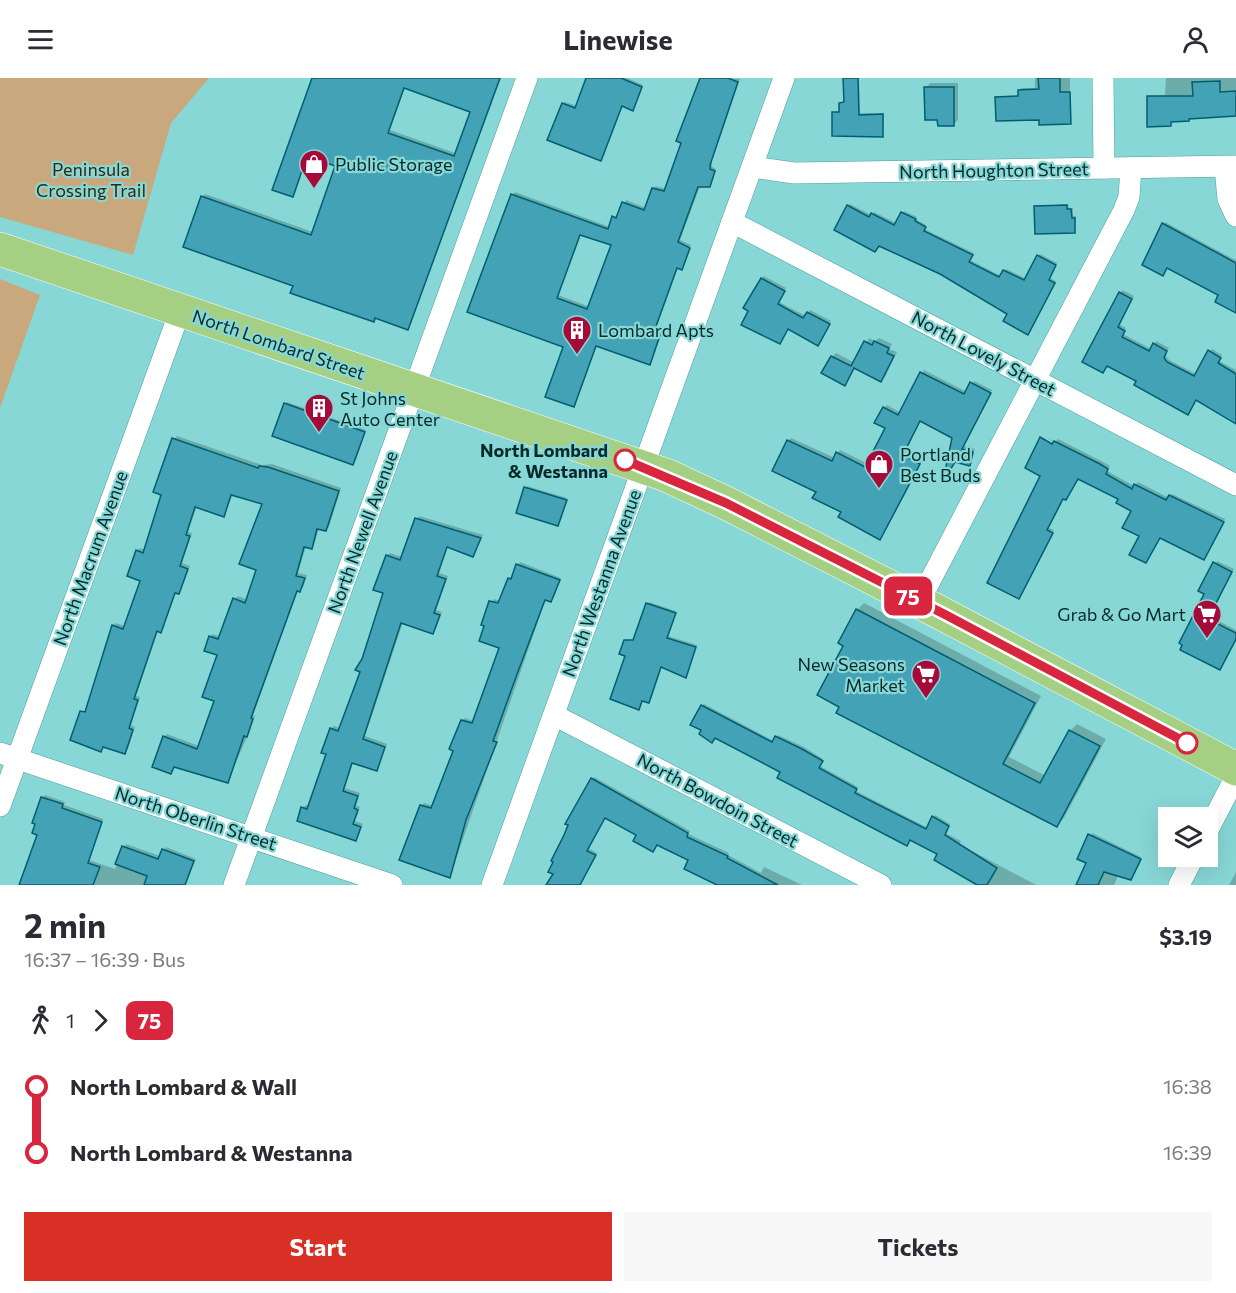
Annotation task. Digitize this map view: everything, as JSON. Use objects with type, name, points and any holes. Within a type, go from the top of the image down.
[{"type":"main road","name":"North Lombard Street","points":[[0,249],[643,466],[726,503],[1236,769]]},
{"type":"street","name":"North Newell Avenue","points":[[234,885],[527,78]]},
{"type":"street","name":"North Westanna Avenue","points":[[492,885],[784,78]]},
{"type":"street","points":[[1103,78],[1104,168]]},
{"type":"street","name":"North Houghton Street","points":[[752,166],[794,173],[1230,166]]},
{"type":"street","points":[[1230,166],[1228,199],[1236,216]]},
{"type":"street","points":[[919,602],[1124,210],[1129,197],[1131,168]]},
{"type":"street","name":"North Lovely Street","points":[[732,222],[1236,485]]},
{"type":"street","name":"North Macrum Avenue","points":[[0,806],[8,756],[180,311]]},
{"type":"street","name":"North Bowdoin Street","points":[[554,714],[881,885]]},
{"type":"street","name":"North Oberlin Street","points":[[8,756],[392,885]]},
{"type":"street","points":[[1218,811],[1236,776]]},
{"type":"street","points":[[1179,885],[1188,867]]},
{"type":"green space","name":"Peninsula Crossing Trail","points":[[0,78],[209,78],[171,123],[133,255],[0,217]]},
{"type":"green space","points":[[0,279],[40,295],[0,408]]},
{"type":"building","points":[[312,78],[500,78],[408,330],[375,318],[374,322],[290,293],[293,286],[183,247],[201,196],[311,235],[335,166],[307,156],[293,197],[272,190]],"holes":[[[404,88],[470,112],[454,156],[388,133]]]},
{"type":"building","points":[[586,78],[621,78],[642,87],[633,111],[622,106],[601,161],[547,140],[562,103],[575,108]]},
{"type":"building","points":[[700,78],[728,78],[738,82],[710,165],[710,169],[715,171],[710,187],[698,187],[678,242],[690,248],[682,270],[677,268],[654,332],[660,335],[650,365],[596,346],[574,407],[545,397],[563,347],[467,312],[511,194],[608,229],[612,216],[616,218],[622,202],[644,210],[652,188],[664,191],[681,143],[676,141]],"holes":[[[580,235],[611,245],[587,309],[557,298]]]},
{"type":"building","points":[[843,78],[858,78],[859,115],[883,114],[883,137],[832,136],[832,112],[839,112],[839,103],[844,102]]},
{"type":"building","points":[[1038,78],[1060,78],[1060,92],[1070,92],[1071,124],[1039,125],[1039,120],[996,121],[995,97],[1018,96],[1018,90],[1039,89]]},
{"type":"building","points":[[1220,81],[1220,92],[1236,91],[1236,116],[1189,119],[1189,121],[1171,122],[1171,126],[1147,127],[1147,96],[1193,96],[1192,82]]},
{"type":"building","points":[[924,87],[954,87],[954,126],[938,126],[937,120],[925,120]]},
{"type":"building","points":[[847,205],[869,217],[871,213],[894,225],[901,212],[916,219],[915,221],[926,227],[924,231],[973,255],[969,262],[999,277],[1003,270],[1024,280],[1037,255],[1056,265],[1049,280],[1055,283],[1028,335],[1003,321],[1007,314],[940,274],[879,246],[875,252],[834,230]]},
{"type":"building","points":[[1067,205],[1067,209],[1071,209],[1072,218],[1075,218],[1075,233],[1035,234],[1034,206]]},
{"type":"building","points":[[1162,223],[1236,263],[1236,313],[1215,302],[1218,295],[1167,268],[1163,276],[1142,265]]},
{"type":"building","points":[[761,278],[785,291],[778,304],[803,318],[807,312],[830,324],[818,346],[788,329],[780,344],[741,325],[748,311],[743,308]]},
{"type":"building","points":[[1119,292],[1132,299],[1118,327],[1125,331],[1122,337],[1149,351],[1153,343],[1167,351],[1164,358],[1167,362],[1194,376],[1208,350],[1221,358],[1218,363],[1236,374],[1236,424],[1196,400],[1188,415],[1134,385],[1136,381],[1107,366],[1103,373],[1082,362]]},
{"type":"building","points":[[864,341],[872,345],[874,341],[889,348],[887,353],[894,356],[881,382],[854,368],[845,386],[821,373],[831,356],[851,366]]},
{"type":"building","points":[[920,372],[964,394],[970,382],[991,393],[962,449],[973,452],[970,466],[955,462],[949,472],[945,471],[952,438],[920,421],[903,455],[920,464],[880,540],[838,517],[841,512],[812,498],[816,492],[772,471],[787,440],[832,461],[836,452],[865,467],[885,428],[874,423],[883,407],[898,415]]},
{"type":"building","name":"St Johns Auto Center","points":[[284,403],[365,432],[353,465],[272,436]]},
{"type":"building","points":[[1040,437],[1052,444],[1054,441],[1100,464],[1108,469],[1106,474],[1132,489],[1134,484],[1166,500],[1169,495],[1224,522],[1204,560],[1160,538],[1146,563],[1129,555],[1139,536],[1122,528],[1131,511],[1116,503],[1118,499],[1078,479],[1066,500],[1063,499],[1047,530],[1053,533],[1019,599],[987,583],[1040,476],[1025,468]]},
{"type":"building","points":[[172,438],[258,468],[259,466],[268,467],[339,491],[326,531],[317,529],[312,549],[304,547],[296,576],[305,578],[300,592],[297,591],[251,718],[253,719],[247,737],[244,736],[228,783],[174,767],[171,774],[152,767],[163,736],[197,749],[214,701],[202,697],[217,655],[204,651],[209,636],[218,639],[233,598],[245,603],[256,570],[239,564],[262,504],[231,495],[224,517],[195,507],[186,535],[190,536],[180,566],[188,569],[179,594],[175,593],[161,633],[157,631],[134,699],[138,700],[129,728],[133,730],[125,754],[103,747],[101,752],[70,740],[80,711],[85,712],[112,625],[123,629],[140,581],[127,576],[136,550],[143,553],[161,495],[153,492]]},
{"type":"building","points":[[524,487],[567,500],[558,526],[516,513]]},
{"type":"building","points":[[415,518],[481,538],[473,557],[447,547],[437,576],[446,579],[434,613],[440,615],[433,634],[401,623],[363,739],[385,747],[377,771],[352,763],[343,791],[358,796],[354,808],[358,810],[353,824],[361,827],[356,841],[297,821],[301,807],[307,809],[326,754],[321,753],[330,728],[338,731],[360,672],[355,670],[362,659],[383,593],[373,590],[386,555],[400,560]]},
{"type":"building","name":"Grab & Go Mart","points":[[1213,562],[1232,572],[1208,619],[1236,633],[1236,639],[1220,670],[1180,650],[1182,645],[1179,643],[1204,594],[1198,591]]},
{"type":"building","points":[[516,564],[560,580],[551,602],[545,600],[516,677],[493,741],[497,742],[466,820],[450,878],[399,860],[420,805],[431,808],[453,751],[449,749],[461,720],[472,723],[499,648],[479,641],[484,626],[481,625],[489,601],[498,603]]},
{"type":"building","points":[[646,603],[676,613],[667,638],[696,647],[686,678],[661,667],[649,703],[642,701],[639,710],[610,699],[625,656],[619,654],[624,640],[633,640]]},
{"type":"building","name":"New Seasons Market","points":[[856,609],[1035,703],[1003,764],[1040,783],[1069,730],[1100,746],[1057,827],[836,713],[839,707],[817,695],[843,646],[838,643]]},
{"type":"building","points":[[701,705],[772,742],[775,736],[802,749],[823,761],[819,768],[857,789],[855,793],[926,829],[932,816],[949,826],[945,835],[997,868],[987,885],[977,885],[934,860],[937,854],[910,840],[907,846],[777,778],[780,772],[715,738],[712,743],[699,734],[701,730],[690,725]]},
{"type":"building","points":[[591,778],[688,833],[687,837],[728,856],[727,858],[778,885],[717,885],[684,869],[688,860],[657,845],[653,852],[633,841],[636,835],[605,818],[587,851],[596,855],[580,885],[546,885],[553,874],[548,872],[568,825],[565,824]]},
{"type":"building","points":[[41,797],[63,804],[62,808],[102,822],[88,863],[100,867],[93,885],[19,885],[37,835],[32,833],[35,824],[32,823]]},
{"type":"building","points":[[1088,834],[1141,859],[1131,880],[1104,872],[1098,885],[1076,885],[1086,863],[1077,859]]},
{"type":"building","points":[[122,846],[158,859],[162,849],[194,861],[185,885],[144,885],[147,876],[115,864]]},
{"type":"bus line","name":"75","points":[[625,460],[692,486],[726,503],[946,615],[1187,743]]},
{"type":"place","name":"Public Storage","points":[[314,190]]},
{"type":"place","name":"Lombard Apts","points":[[577,356]]},
{"type":"place","name":"St Johns Auto Center","points":[[319,434]]},
{"type":"place","name":"North Lombard & Westanna","points":[[625,460]]},
{"type":"place","name":"Portland Best Buds","points":[[879,490]]},
{"type":"place","name":"Grab & Go Mart","points":[[1207,640]]},
{"type":"place","name":"New Seasons Market","points":[[926,700]]}]
